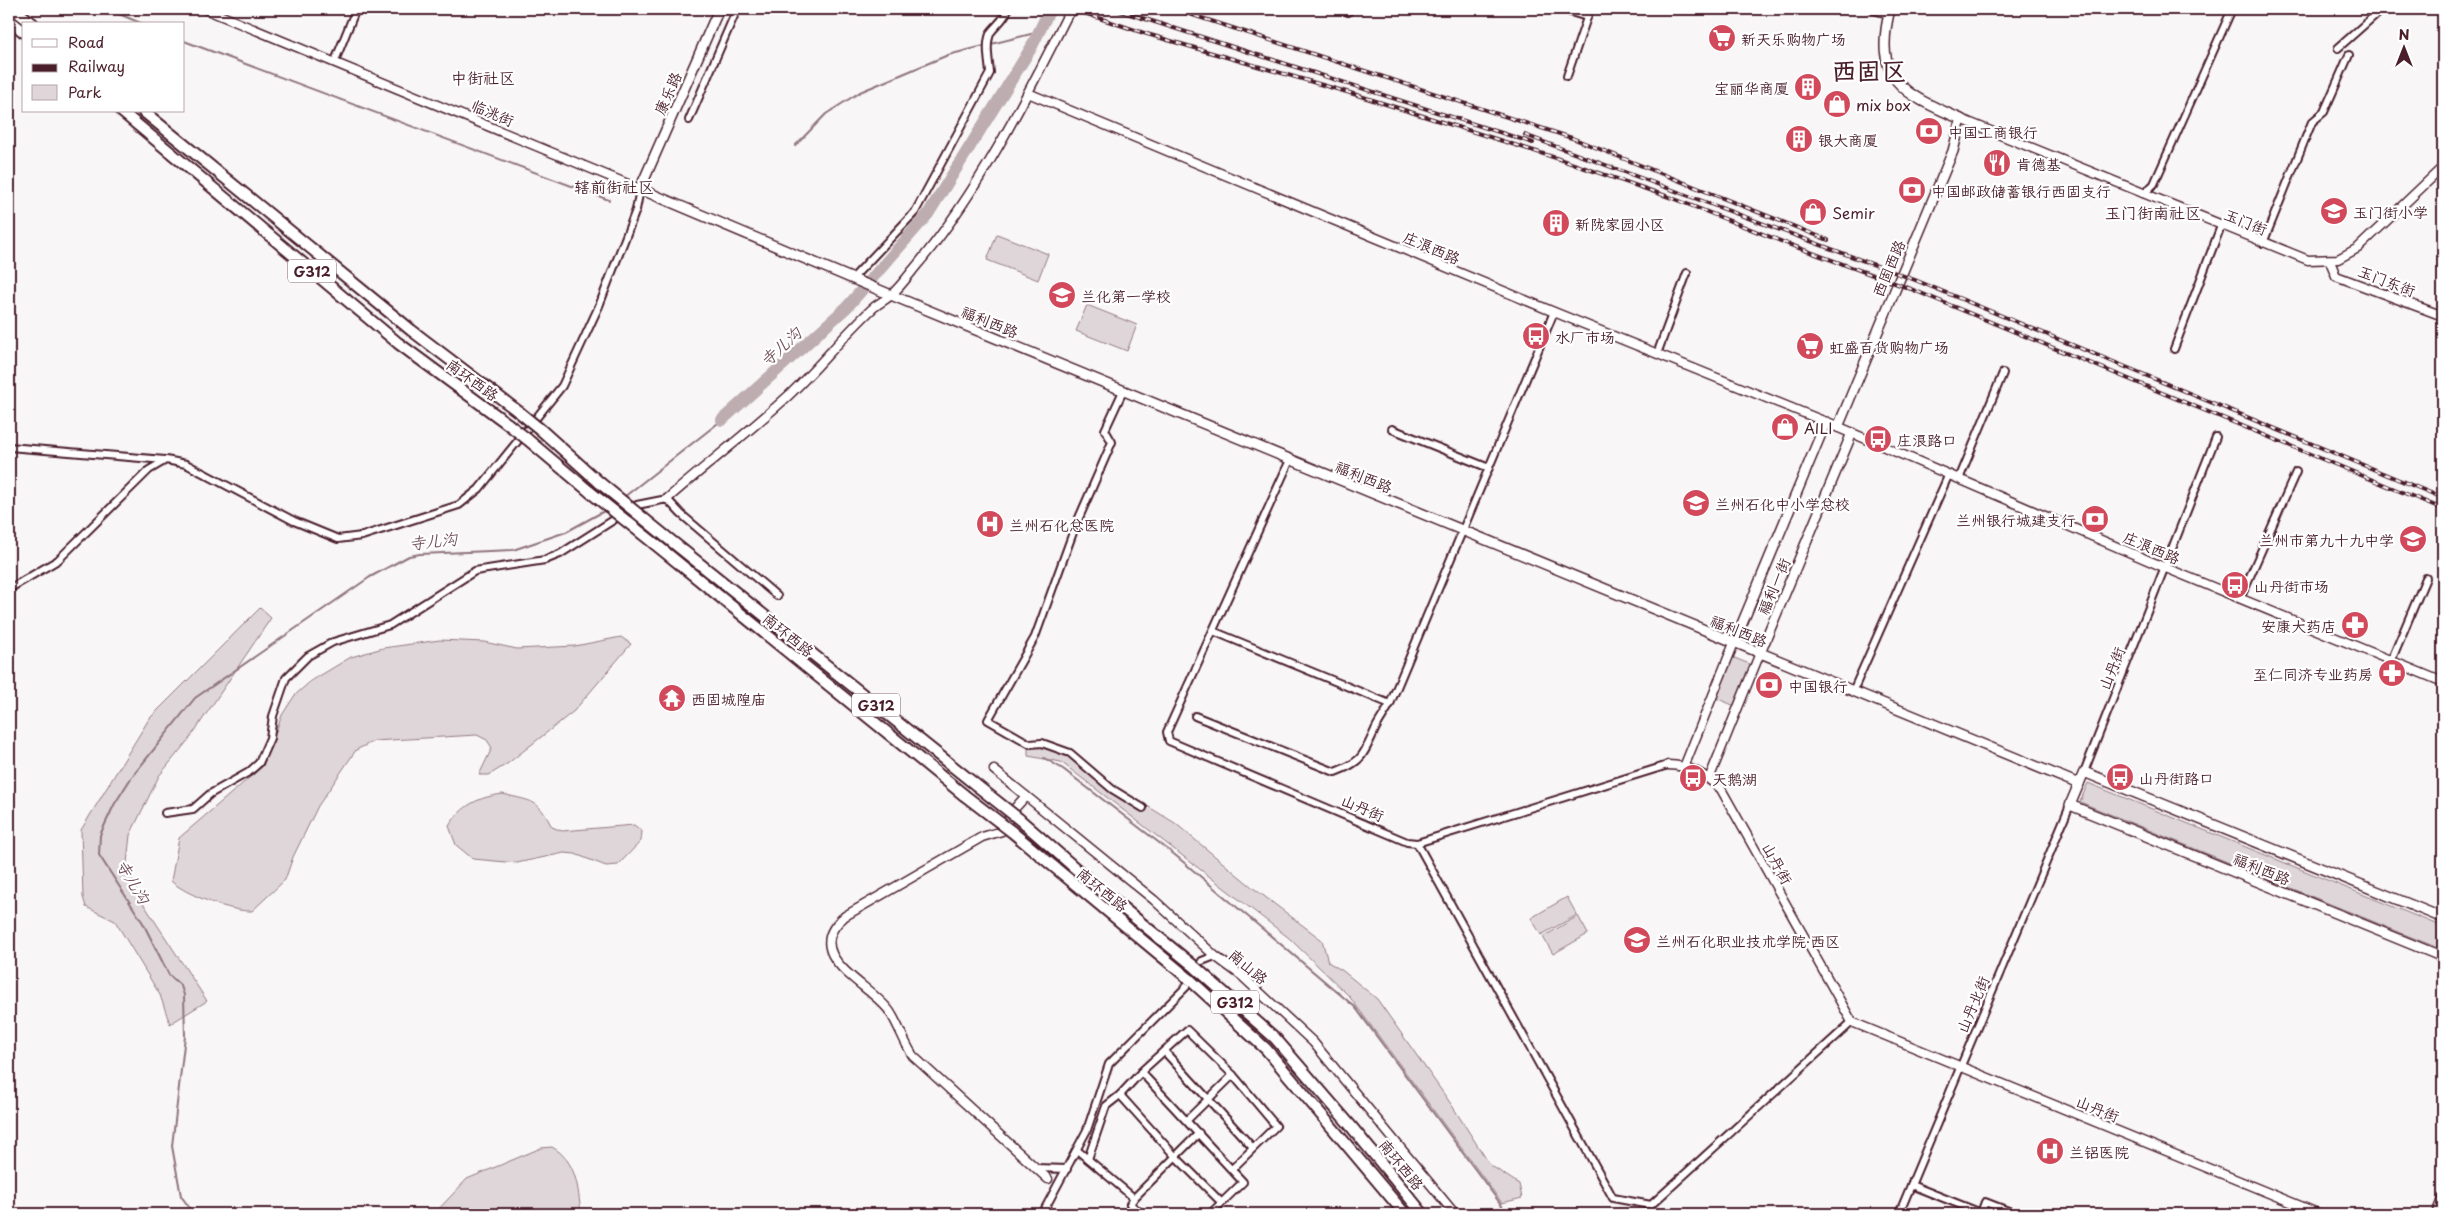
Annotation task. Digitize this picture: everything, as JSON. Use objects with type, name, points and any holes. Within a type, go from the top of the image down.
[{"type":"highway","points":[[14,9],[30,22]]},
{"type":"highway","points":[[9,20],[22,30]]},
{"type":"highway","name":"南环西路","points":[[122,112],[398,343],[527,439],[964,795],[1011,831],[1188,978],[1266,1048],[1405,1214]]},
{"type":"highway","name":"南环西路","points":[[143,112],[411,330],[519,412],[600,483],[1019,819],[1091,882],[1195,967],[1275,1038],[1423,1214]]},
{"type":"main road","name":"康乐路","points":[[640,189],[719,9]]},
{"type":"main road","points":[[1889,12],[1886,31],[1886,54],[1897,82],[1908,94],[1961,119]]},
{"type":"main road","name":"西固西路","points":[[1838,427],[1953,151],[1961,119]]},
{"type":"main road","name":"福利西路","points":[[640,189],[888,294],[2079,784]]},
{"type":"main road","points":[[1826,422],[1852,433]]},
{"type":"main road","name":"福利一街","points":[[1734,643],[1826,422]]},
{"type":"main road","name":"福利一街","points":[[1760,653],[1852,433]]},
{"type":"main road","name":"福利西路","points":[[2084,772],[2443,918]]},
{"type":"main road","name":"山丹街","points":[[2070,805],[2084,772]]},
{"type":"main road","name":"福利西路","points":[[2070,805],[2443,957]]},
{"type":"street","name":"临洮街","points":[[205,9],[335,61],[640,189]]},
{"type":"street","points":[[335,61],[356,9]]},
{"type":"street","points":[[689,120],[738,9]]},
{"type":"street","points":[[855,280],[915,212],[928,189],[990,73],[988,53],[990,33],[1006,15],[1008,9]]},
{"type":"street","points":[[165,813],[193,809],[210,794],[249,772],[260,763],[270,738],[273,716],[286,678],[308,656],[333,642],[390,626],[474,571],[545,560],[560,554],[637,505],[667,499],[708,463],[749,432],[810,375],[928,251],[954,215],[1028,93],[1067,16],[1074,9]]},
{"type":"street","points":[[1561,9],[1587,17]]},
{"type":"street","points":[[1567,76],[1590,9]]},
{"type":"street","points":[[1872,9],[1889,12]]},
{"type":"street","points":[[2144,194],[2154,184],[2232,9]]},
{"type":"street","points":[[2338,48],[2382,9]]},
{"type":"street","points":[[2263,243],[2312,122],[2324,112],[2349,55]]},
{"type":"street","name":"庄浪西路","points":[[1028,93],[1554,312],[1826,422]]},
{"type":"street","name":"玉门街","points":[[1961,119],[2308,260],[2330,261],[2347,256],[2358,248],[2443,167]]},
{"type":"street","points":[[9,447],[166,460],[186,464],[294,520],[338,539],[362,536],[459,505],[479,489],[562,386],[578,356],[605,290],[636,210],[640,189]]},
{"type":"street","points":[[2174,349],[2221,226]]},
{"type":"street","name":"玉门东街","points":[[2330,261],[2336,276],[2443,316]]},
{"type":"street","points":[[1657,354],[1687,273]]},
{"type":"street","points":[[1195,716],[1335,772],[1359,760],[1367,751],[1375,730],[1390,704],[1554,312]]},
{"type":"street","points":[[1959,479],[2003,373]]},
{"type":"street","points":[[1123,391],[1105,430],[1112,442],[1075,527],[1035,637],[988,720],[1030,744],[1042,742],[1070,752],[1112,789],[1143,808]]},
{"type":"street","points":[[1392,429],[1489,468]]},
{"type":"street","name":"庄浪西路","points":[[1852,433],[2166,568],[2443,682]]},
{"type":"street","name":"山丹街","points":[[2084,772],[2166,568],[2216,437]]},
{"type":"street","points":[[9,589],[58,560],[149,470],[166,460]]},
{"type":"street","points":[[1290,460],[1213,631],[1390,704]]},
{"type":"street","points":[[2240,599],[2296,472]]},
{"type":"street","points":[[1853,692],[1949,474]]},
{"type":"street","points":[[667,499],[681,514],[777,596]]},
{"type":"street","points":[[2391,661],[2426,578]]},
{"type":"street","name":"山丹街","points":[[1213,631],[1167,732],[1167,737],[1172,743],[1407,842],[1417,843],[1668,765],[1684,767],[1704,775],[1720,789],[1852,1022],[2320,1214]]},
{"type":"street","name":"福利一街","points":[[1684,767],[1734,643]]},
{"type":"street","name":"福利一街","points":[[1709,779],[1760,653]]},
{"type":"street","name":"南山路","points":[[994,770],[1154,900],[1215,956],[1242,976],[1313,1042],[1455,1214]]},
{"type":"street","points":[[1023,794],[1002,831],[982,837],[845,916],[834,930],[831,945],[839,966],[889,1010],[903,1041],[913,1056],[1048,1179]]},
{"type":"street","name":"山丹北街","points":[[1899,1214],[2070,805]]},
{"type":"street","points":[[1417,843],[1613,1198],[1651,1205],[1852,1022]]},
{"type":"street","points":[[1202,961],[1215,956]]},
{"type":"street","points":[[1042,1214],[1087,1130],[1109,1064],[1186,987]]},
{"type":"street","points":[[1088,1159],[1106,1106],[1120,1095],[1141,1072],[1187,1030],[1233,1075],[1276,1126],[1232,1169]]},
{"type":"street","points":[[1164,1051],[1253,1148]]},
{"type":"street","points":[[1141,1072],[1244,1182],[1210,1214]]},
{"type":"street","points":[[1188,1120],[1233,1075]]},
{"type":"street","points":[[1120,1095],[1176,1157],[1221,1202]]},
{"type":"street","points":[[1142,1214],[1130,1204],[1134,1198],[1199,1133]]},
{"type":"street","points":[[1077,1150],[1134,1198]]},
{"type":"street","points":[[1036,1168],[1067,1169]]},
{"type":"street","points":[[1911,1185],[1981,1213],[1985,1202],[2016,1214]]},
{"type":"street","points":[[2436,1214],[2443,1197]]},
{"type":"green space","points":[[997,234],[1048,254],[1038,280],[987,260]]},
{"type":"green space","points":[[1087,305],[1137,325],[1127,351],[1076,331]]},
{"type":"green space","points":[[260,608],[271,618],[190,738],[159,776],[130,835],[127,863],[139,897],[207,1001],[170,1024],[160,995],[115,921],[86,907],[83,897],[81,830],[149,719]]},
{"type":"green space","points":[[621,637],[631,644],[574,711],[507,764],[489,775],[479,775],[492,748],[487,740],[477,735],[374,741],[356,750],[318,806],[293,857],[285,880],[252,911],[233,909],[210,902],[187,892],[171,881],[179,838],[263,766],[282,715],[295,695],[311,681],[351,657],[383,648],[440,640],[484,642],[517,649],[575,646]]},
{"type":"green space","points":[[1732,657],[1752,665],[1735,706],[1716,698]]},
{"type":"green space","points":[[1040,741],[1056,744],[1105,780],[1175,823],[1252,887],[1322,940],[1328,962],[1343,971],[1377,999],[1451,1104],[1490,1165],[1519,1184],[1522,1198],[1502,1203],[1349,996],[1289,938],[1061,762],[1028,756],[1028,748]]},
{"type":"green space","points":[[2088,783],[2443,927],[2443,950],[2080,802]]},
{"type":"green space","points":[[503,794],[528,800],[538,806],[552,827],[562,831],[634,825],[642,831],[641,841],[618,865],[606,866],[575,854],[564,853],[517,863],[473,859],[456,845],[449,826],[465,807],[486,797]]},
{"type":"green space","points":[[1567,897],[1577,915],[1541,935],[1531,918]]},
{"type":"green space","points":[[1578,916],[1588,934],[1553,954],[1543,937]]},
{"type":"green space","points":[[552,1147],[567,1160],[575,1176],[581,1214],[434,1214],[467,1179],[541,1148]]},
{"type":"waterway","points":[[107,9],[138,22]]},
{"type":"waterway","name":"寺儿沟","points":[[722,420],[847,307],[928,214],[1031,48],[1050,9]]},
{"type":"waterway","points":[[795,146],[826,114],[860,92],[948,55],[1039,32]]},
{"type":"waterway","points":[[185,41],[609,200]]},
{"type":"waterway","name":"寺儿沟","points":[[624,497],[722,420]]},
{"type":"waterway","name":"寺儿沟","points":[[194,1214],[181,1196],[172,1146],[185,1036],[184,995],[181,986],[169,975],[143,923],[99,855],[100,835],[114,805],[131,778],[195,698],[370,577],[409,556],[513,550],[566,532],[606,510]]},
{"type":"waterway","points":[[1044,758],[1063,769],[1175,855],[1355,1007],[1508,1214]]},
{"type":"railway","points":[[1072,9],[1147,34],[1357,95],[1556,158],[1672,198],[1788,244],[1911,289],[2443,509]]},
{"type":"railway","points":[[1114,9],[1533,143]]},
{"type":"railway","points":[[1174,9],[1572,138],[1828,240]]},
{"type":"railway","points":[[1525,135],[1915,280],[2443,498]]},
{"type":"place","name":"新天乐购物广场","points":[[1722,38]]},
{"type":"place","name":"宝丽华商厦","points":[[1808,87]]},
{"type":"place","name":"mix box","points":[[1837,104]]},
{"type":"place","name":"中国工商银行","points":[[1929,131]]},
{"type":"place","name":"银大商厦","points":[[1799,139]]},
{"type":"place","name":"肯德基","points":[[1997,163]]},
{"type":"place","name":"中国邮政储蓄银行西固支行","points":[[1912,190]]},
{"type":"place","name":"玉门街小学","points":[[2334,211]]},
{"type":"place","name":"Semir","points":[[1813,212]]},
{"type":"place","name":"新陇家园小区","points":[[1556,223]]},
{"type":"place","name":"兰化第一学校","points":[[1062,295]]},
{"type":"place","name":"水厂市场","points":[[1536,336]]},
{"type":"place","name":"虹盛百货购物广场","points":[[1810,346]]},
{"type":"place","name":"AILI","points":[[1785,427]]},
{"type":"place","name":"庄浪路口","points":[[1878,439]]},
{"type":"place","name":"兰州石化中小学总校","points":[[1696,503]]},
{"type":"place","name":"兰州银行城建支行","points":[[2095,519]]},
{"type":"place","name":"兰州石化总医院","points":[[990,524]]},
{"type":"place","name":"兰州市第九十九中学","points":[[2413,539]]},
{"type":"place","name":"山丹街市场","points":[[2235,585]]},
{"type":"place","name":"安康大药店","points":[[2355,625]]},
{"type":"place","name":"至仁同济专业药房","points":[[2392,673]]},
{"type":"place","name":"中国银行","points":[[1769,685]]},
{"type":"place","name":"西固城隍庙","points":[[672,698]]},
{"type":"place","name":"山丹街路口","points":[[2120,777]]},
{"type":"place","name":"天鹅湖","points":[[1693,778]]},
{"type":"place","name":"兰州石化职业技术学院·西区","points":[[1637,940]]},
{"type":"place","name":"兰铝医院","points":[[2050,1151]]},
{"type":"district","name":"西固区","points":[[1869,70]]},
{"type":"district","name":"中街社区","points":[[483,77]]},
{"type":"district","name":"辖前街社区","points":[[614,186]]},
{"type":"district","name":"玉门街南社区","points":[[2153,212]]}]
